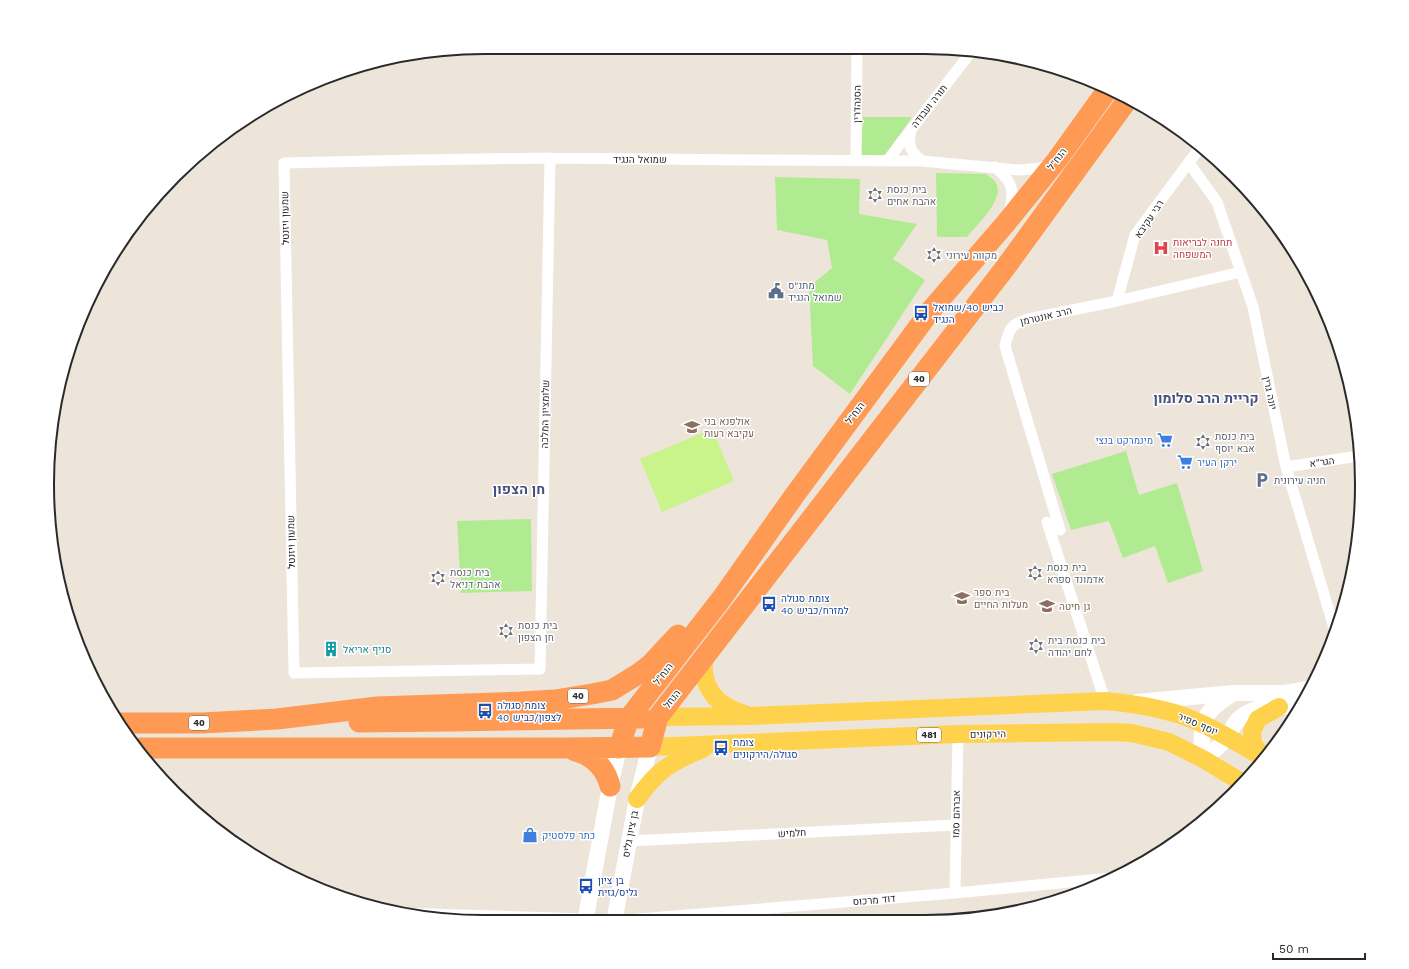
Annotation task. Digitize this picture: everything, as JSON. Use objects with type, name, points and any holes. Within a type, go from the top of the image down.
[{"type":"highway","name":"הנח\"ל","points":[[619,748],[629,718],[722,598],[794,496],[931,310],[1006,223],[1057,160],[1105,94]]},
{"type":"highway","name":"40","points":[[705,656],[1005,268],[1124,103]]},
{"type":"highway","name":"40","points":[[126,723],[202,723],[277,718],[377,707],[555,700],[612,690],[651,664],[684,628],[794,496]]},
{"type":"highway","name":"הנחל","points":[[650,747],[658,717],[705,656]]},
{"type":"highway","name":"40","points":[[277,718],[318,722],[658,717]]},
{"type":"highway","points":[[144,748],[650,747]]},
{"type":"highway","points":[[565,748],[586,754],[600,764],[605,772],[610,786]]},
{"type":"main road","points":[[705,656],[703,673],[711,693],[719,702],[729,708],[751,716]]},
{"type":"main road","points":[[658,717],[751,716],[1104,701],[1127,703]]},
{"type":"main road","name":"יוסף ספיר","points":[[1127,703],[1178,714],[1228,736],[1260,754]]},
{"type":"main road","points":[[1261,753],[1253,744],[1252,731],[1258,719],[1279,707]]},
{"type":"main road","name":"הירקונים","points":[[650,747],[958,734],[1114,732],[1132,733],[1169,742],[1203,759]]},
{"type":"main road","points":[[637,800],[665,767],[690,754],[714,745]]},
{"type":"main road","name":"481","points":[[1203,759],[1237,780]]},
{"type":"street","name":"הסנהדרין","points":[[856,161],[857,54]]},
{"type":"street","name":"תורה ועבודה","points":[[887,161],[968,57]]},
{"type":"street","points":[[912,129],[909,139],[910,147],[914,154],[922,161]]},
{"type":"street","name":"רבי עקיבא","points":[[1117,301],[1136,235],[1197,152]]},
{"type":"street","name":"שמואל הנגיד","points":[[284,163],[550,158],[922,161],[1019,170],[1041,168],[1057,160]]},
{"type":"street","name":"שלומציון המלכה","points":[[540,669],[550,158]]},
{"type":"street","name":"שמעון ויזנטל","points":[[284,163],[294,674],[540,669]]},
{"type":"street","name":"יונה גרין","points":[[1189,163],[1217,202],[1253,307],[1286,467],[1332,622]]},
{"type":"street","points":[[995,167],[1005,175],[1013,190],[1012,202],[1006,223]]},
{"type":"street","name":"הרב אונטרמן","points":[[1060,530],[1005,346],[1008,332],[1017,322],[1028,318],[1117,301],[1241,272]]},
{"type":"street","name":"הגר\"א","points":[[1286,467],[1354,457]]},
{"type":"street","points":[[1047,522],[1104,701]]},
{"type":"street","points":[[1127,703],[1234,693],[1285,692],[1303,690]]},
{"type":"street","points":[[1203,759],[1201,740],[1202,725],[1208,713],[1217,704],[1234,693]]},
{"type":"street","points":[[1203,759],[1218,748],[1228,736],[1234,724],[1241,717],[1255,709],[1293,706]]},
{"type":"street","name":"אברהם סמו","points":[[955,893],[958,734]]},
{"type":"street","name":"בן ציון גליס","points":[[615,915],[637,800],[650,747]]},
{"type":"street","points":[[587,915],[610,786],[619,748]]},
{"type":"street","name":"חלמיש","points":[[629,841],[956,824]]},
{"type":"street","name":"דוד מרכוס","points":[[686,915],[955,893],[1095,880]]},
{"type":"street","points":[[617,904],[632,915]]},
{"type":"green space","points":[[863,117],[912,117],[885,155],[861,155]]},
{"type":"green space","points":[[936,173],[986,174],[994,180],[997,185],[998,191],[993,206],[967,237],[937,237]]},
{"type":"green space","points":[[775,177],[860,179],[859,214],[917,224],[893,259],[925,280],[850,394],[813,366],[809,287],[832,268],[827,240],[777,230]]},
{"type":"green space","points":[[712,429],[734,481],[662,512],[640,459]]},
{"type":"green space","points":[[1126,451],[1139,495],[1177,483],[1203,571],[1168,583],[1155,546],[1123,558],[1109,521],[1071,530],[1052,474]]},
{"type":"green space","points":[[531,519],[532,591],[461,593],[457,521]]},
{"type":"place","name":"בית כנסת אהבת אחים","points":[[875,195]]},
{"type":"place","name":"תחנה לבריאות המשפחה","points":[[1161,248]]},
{"type":"place","name":"מקווה עירוני","points":[[934,255]]},
{"type":"place","name":"מתנ\"ס שמואל הנגיד","points":[[776,291]]},
{"type":"place","name":"כביש 40/שמואל הנגיד","points":[[921,313]]},
{"type":"place","name":"אולפנא בני עקיבא רעות","points":[[692,427]]},
{"type":"place","name":"מינמרקט בנצי","points":[[1165,440]]},
{"type":"place","name":"בית כנסת אבא יוסף","points":[[1203,442]]},
{"type":"place","name":"ירקן העיר","points":[[1185,462]]},
{"type":"place","name":"חניה עירונית","points":[[1262,480]]},
{"type":"place","name":"בית כנסת אדמונד ספרא","points":[[1035,573]]},
{"type":"place","name":"בית כנסת אהבת דניאל","points":[[438,578]]},
{"type":"place","name":"בית ספר מעלות החיים","points":[[962,598]]},
{"type":"place","name":"צומת סגולה למזרח/כביש 40","points":[[769,604]]},
{"type":"place","name":"גן חיטה","points":[[1047,606]]},
{"type":"place","name":"בית כנסת חן הצפון","points":[[506,631]]},
{"type":"place","name":"בית כנסת בית לחם יהודה","points":[[1036,646]]},
{"type":"place","name":"סניף אריאל","points":[[331,649]]},
{"type":"place","name":"צומת סגולה לצפון/כביש 40","points":[[485,711]]},
{"type":"place","name":"צומת סגולה/הירקונים","points":[[721,748]]},
{"type":"place","name":"כתר פלסטיק","points":[[530,835]]},
{"type":"place","name":"בן ציון גליס/גזית","points":[[586,886]]},
{"type":"district","name":"קריית הרב סלומון","points":[[1206,398]]},
{"type":"district","name":"חן הצפון","points":[[519,489]]}]
